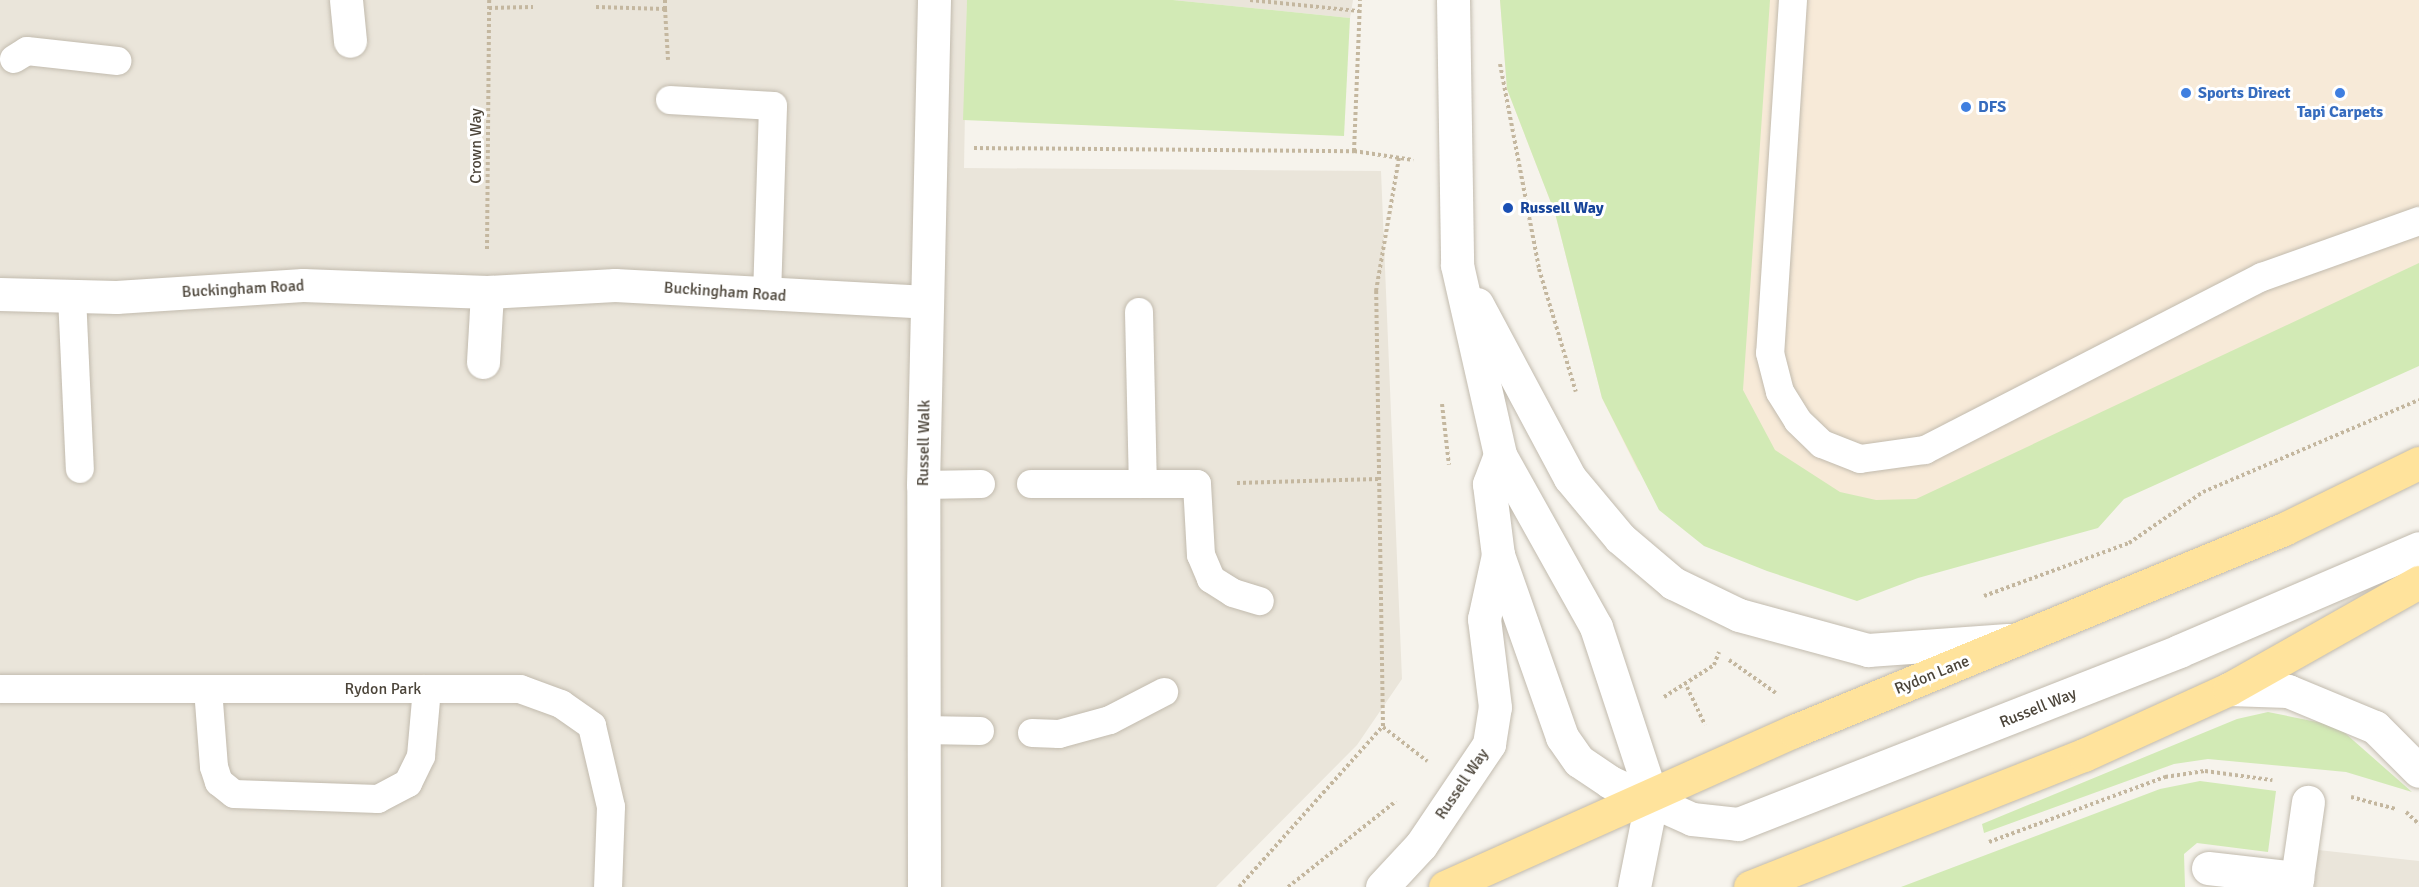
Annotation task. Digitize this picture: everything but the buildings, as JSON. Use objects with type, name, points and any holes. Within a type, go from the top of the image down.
[{"type":"main road","name":"Rydon Lane","points":[[1445,887],[1652,797],[1794,731],[2284,529],[2419,463]]},
{"type":"main road","points":[[1750,887],[2084,755],[2229,689],[2419,582]]},
{"type":"street","points":[[346,0],[350,41]]},
{"type":"street","name":"Russell Walk","points":[[924,887],[923,485],[934,0]]},
{"type":"street","points":[[1453,0],[1457,265],[1500,454],[1596,627],[1652,797],[1634,887]]},
{"type":"street","points":[[1457,265],[1570,478],[1620,538],[1673,583],[1739,615],[1868,650],[2019,639]]},
{"type":"street","name":"Buckingham Road","points":[[0,294],[72,296],[303,285],[487,292],[615,285],[927,302]]},
{"type":"street","points":[[483,362],[487,292]]},
{"type":"street","name":"Russell Way","points":[[1500,454],[1489,484],[1498,555],[1562,737],[1579,761],[1610,782],[1652,797],[1692,819],[1738,824],[2179,651],[2419,548]]},
{"type":"street","name":"Russell Way","points":[[1383,887],[1421,845],[1489,744],[1495,708],[1484,619],[1498,555]]},
{"type":"street","points":[[2229,689],[2288,692],[2374,727],[2419,771]]},
{"type":"street","points":[[2208,868],[2297,882],[2309,794]]},
{"type":"lane","points":[[1793,0],[1770,353],[1780,392],[1798,420],[1822,444],[1860,459],[1924,450],[2262,277],[2419,221]]},
{"type":"lane","points":[[14,59],[27,51],[117,61]]},
{"type":"lane","points":[[670,100],[773,106],[767,295]]},
{"type":"lane","points":[[72,296],[80,469]]},
{"type":"lane","points":[[1139,312],[1143,484]]},
{"type":"lane","points":[[923,485],[981,484]]},
{"type":"lane","points":[[1031,484],[1197,484],[1201,555],[1211,579],[1233,593],[1260,601]]},
{"type":"lane","name":"Rydon Park","points":[[0,689],[520,688],[561,704],[592,726],[602,752],[611,807],[608,887]]},
{"type":"lane","points":[[208,689],[214,767],[219,782],[234,794],[378,799],[408,783],[421,756],[427,689]]},
{"type":"lane","points":[[1032,733],[1059,734],[1110,720],[1164,692]]},
{"type":"lane","points":[[923,730],[980,731]]},
{"type":"path","name":"Crown Way","points":[[487,292],[489,0]]},
{"type":"path","points":[[665,0],[670,100]]},
{"type":"path","points":[[1250,0],[1359,11]]},
{"type":"path","points":[[1354,151],[1360,0]]},
{"type":"path","points":[[489,8],[533,7]]},
{"type":"path","points":[[596,7],[665,9]]},
{"type":"path","points":[[1499,61],[1539,269],[1562,359],[1580,400]]},
{"type":"path","points":[[932,147],[1354,151],[1399,158],[1455,162]]},
{"type":"path","points":[[1239,887],[1383,726],[1384,562],[1378,478],[1376,291],[1399,158]]},
{"type":"path","points":[[1978,598],[2129,543],[2203,492],[2419,400]]},
{"type":"path","points":[[1188,484],[1378,478]]},
{"type":"path","points":[[1383,726],[1435,767]]},
{"type":"path","points":[[1978,846],[2165,777],[2205,771],[2405,812],[2419,824]]},
{"type":"path","points":[[1288,887],[1401,796]]},
{"type":"shaded area","points":[[0,0],[967,0],[964,168],[1381,171],[1402,679],[1357,745],[1216,887],[0,887]]},
{"type":"shaded area","points":[[1173,0],[1353,0],[1350,18]]},
{"type":"shaded area","points":[[1500,0],[2419,0],[2419,290],[2000,553],[1638,471],[1602,398],[1555,213],[1507,89]]},
{"type":"shaded area","points":[[2318,850],[2419,861],[2419,887],[2315,887]]},
{"type":"green space","points":[[967,0],[1173,0],[1350,18],[1344,136],[963,120]]},
{"type":"green space","points":[[1500,0],[1770,0],[1743,390],[1775,450],[1840,492],[1876,500],[1916,499],[2419,263],[2419,366],[2124,499],[2098,528],[1918,578],[1857,601],[1767,571],[1704,546],[1659,510],[1602,398],[1555,213],[1507,89]]},
{"type":"green space","points":[[2268,712],[2337,726],[2412,792],[2346,772],[2208,759],[2174,764],[1984,833],[1982,824],[2237,719]]},
{"type":"green space","points":[[2200,781],[2276,791],[2268,852],[2197,843],[2184,854],[2185,887],[1901,887],[2160,789]]},
{"type":"place","name":"Sports Direct","points":[[2186,93]]},
{"type":"place","name":"Tapi Carpets","points":[[2340,93]]},
{"type":"place","name":"DFS","points":[[1966,107]]},
{"type":"place","name":"Russell Way","points":[[1508,208]]}]
